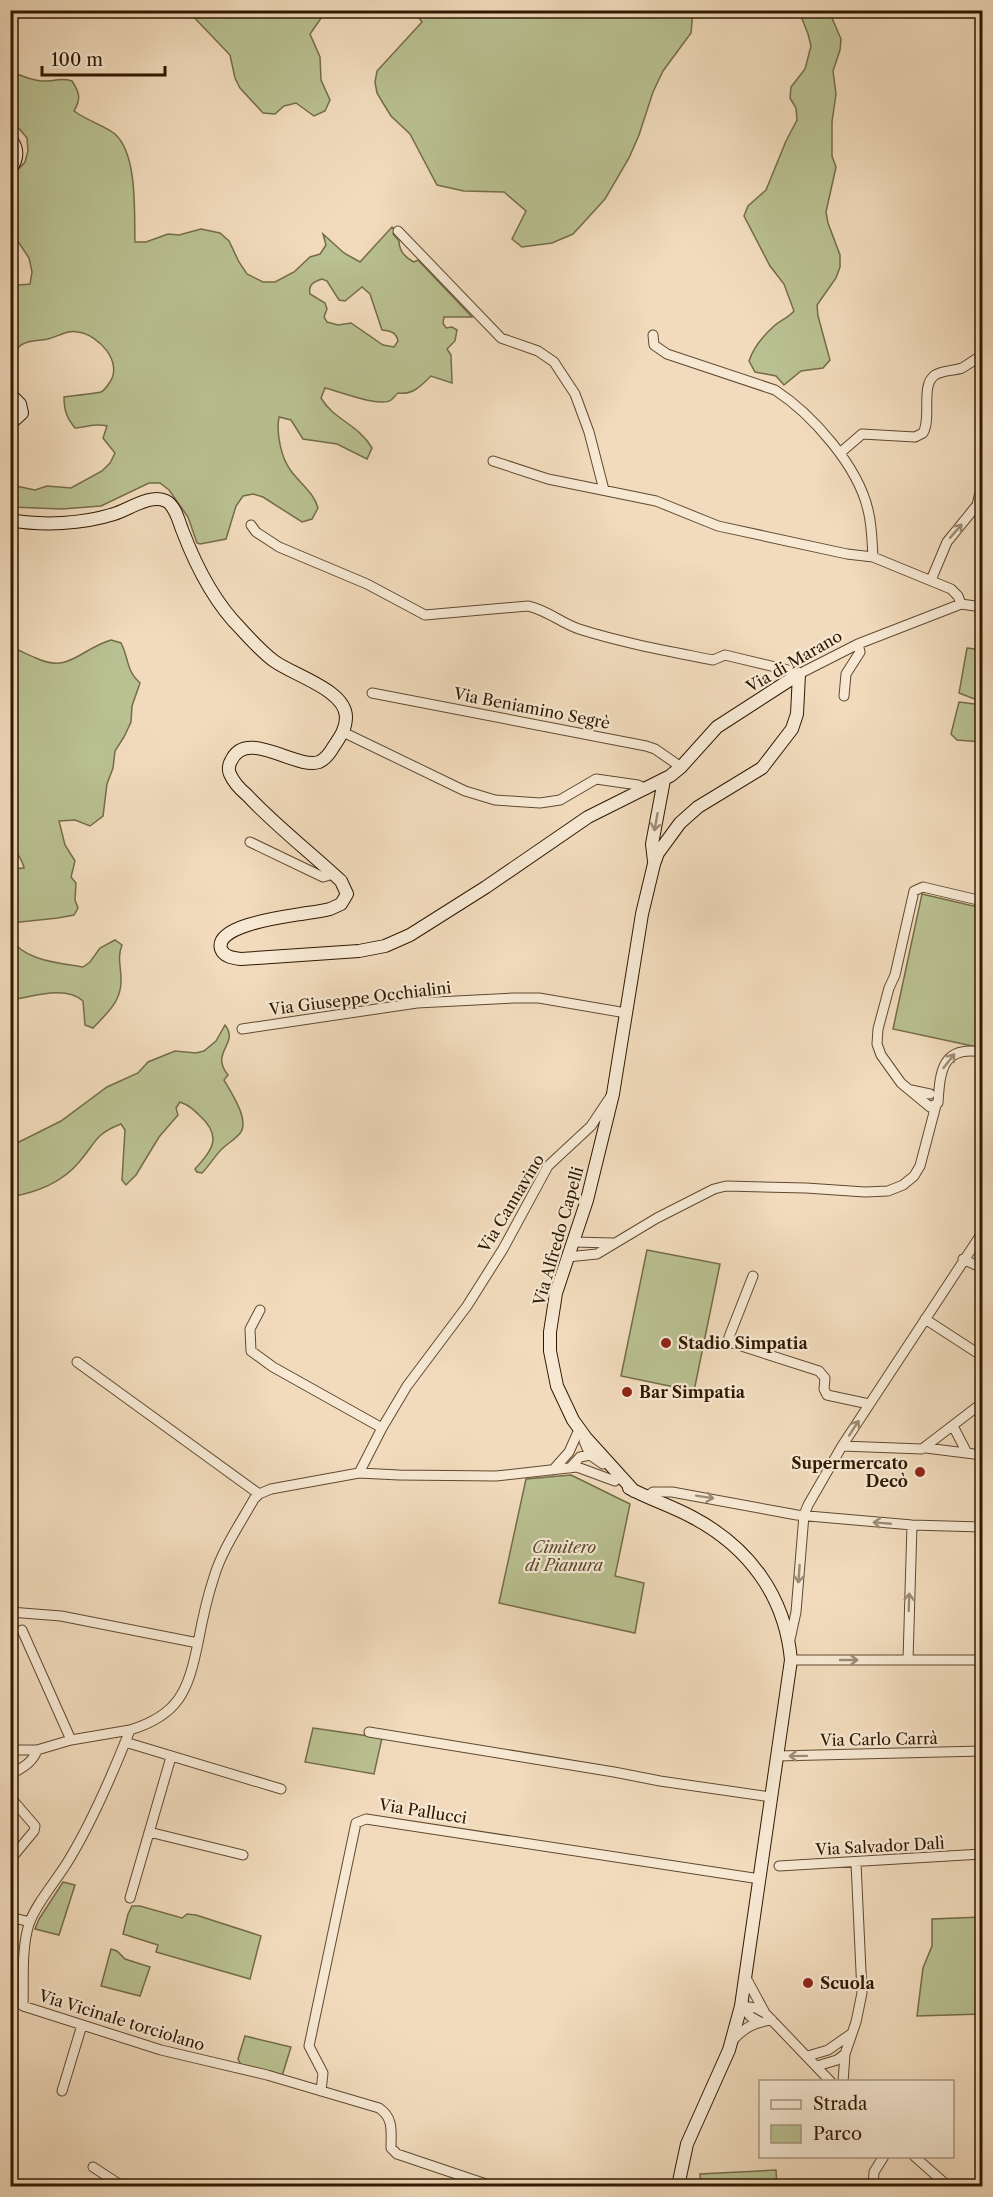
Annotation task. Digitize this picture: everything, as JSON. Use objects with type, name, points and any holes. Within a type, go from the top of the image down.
[{"type":"street","points":[[10,138],[18,151],[16,163],[10,170]]},
{"type":"street","points":[[399,231],[501,338],[538,351],[554,362],[575,394],[589,432],[604,490]]},
{"type":"street","points":[[653,335],[654,345],[667,354],[775,390],[813,423],[840,453],[858,482],[868,510],[873,557]]},
{"type":"street","points":[[840,453],[862,434],[915,437],[923,433],[926,425],[928,387],[932,377],[938,373],[962,368],[982,355]]},
{"type":"street","points":[[10,394],[20,404],[22,413],[10,424]]},
{"type":"street","points":[[493,461],[548,479],[656,501],[729,529],[847,554],[873,557],[951,589],[958,596],[961,604],[982,607]]},
{"type":"street","points":[[931,580],[947,543],[977,505],[982,484]]},
{"type":"street","points":[[10,520],[55,523],[86,520],[116,514],[157,499],[165,500],[172,507],[185,539],[203,573],[236,624],[274,662],[332,694],[345,709],[343,733],[328,756],[317,763],[266,750],[245,748],[235,753],[229,763],[230,774],[263,813],[333,874],[323,878],[250,842]]},
{"type":"street","points":[[250,525],[256,532],[279,547],[367,584],[425,615],[528,606],[542,610],[574,627],[612,639],[713,660],[725,655],[798,674]]},
{"type":"street","name":"Via di Marano","points":[[333,874],[341,881],[346,894],[341,904],[330,909],[255,922],[237,929],[222,939],[221,947],[224,954],[241,959],[359,951],[386,946],[410,935],[486,887],[579,822],[664,780],[681,767],[717,727],[798,674],[858,644],[961,604]]},
{"type":"street","points":[[844,696],[846,676],[860,652],[858,644]]},
{"type":"street","name":"Via Cannavino","points":[[359,1473],[406,1386],[461,1314],[518,1224],[548,1166],[587,1132],[613,1094],[642,914],[658,853],[680,823],[698,807],[762,768],[792,729],[797,714],[798,674]]},
{"type":"street","name":"Via Beniamino Segrè","points":[[372,693],[646,746],[655,749],[681,767]]},
{"type":"street","points":[[347,734],[465,791],[495,800],[540,803],[560,800],[596,779],[638,785],[647,789]]},
{"type":"street","name":"Via Cannavino","points":[[654,864],[652,844],[664,780]]},
{"type":"street","points":[[932,1103],[906,1088],[881,1056],[876,1039],[889,988],[895,975],[912,893],[920,887],[981,901]]},
{"type":"street","name":"Via Giuseppe Occhialini","points":[[242,1029],[417,1003],[513,998],[539,998],[626,1013]]},
{"type":"street","points":[[567,1257],[597,1254],[706,1194],[726,1186],[865,1192],[888,1191],[903,1185],[914,1176],[920,1166],[932,1103],[947,1060],[960,1051],[982,1052]]},
{"type":"street","name":"Via Alfredo Capelli","points":[[613,1094],[587,1200],[556,1293],[550,1332],[550,1351],[557,1386],[590,1455],[634,1491],[695,1518],[731,1542],[747,1558],[772,1591],[784,1621]]},
{"type":"street","points":[[789,1644],[796,1612],[804,1515],[842,1446],[982,1233]]},
{"type":"street","points":[[573,1242],[604,1244],[616,1242]]},
{"type":"street","points":[[963,1259],[982,1268]]},
{"type":"street","points":[[753,1276],[729,1337],[732,1343],[819,1371],[825,1378],[824,1389],[827,1395],[869,1404]]},
{"type":"street","points":[[260,1310],[250,1329],[251,1351],[273,1367],[382,1428]]},
{"type":"street","points":[[925,1319],[982,1356]]},
{"type":"street","points":[[76,1362],[259,1494]]},
{"type":"street","points":[[926,1448],[982,1403]]},
{"type":"street","points":[[953,1426],[967,1453]]},
{"type":"street","points":[[553,1470],[569,1452],[577,1428]]},
{"type":"street","name":"Via Alfredo Capelli","points":[[577,1428],[617,1478]]},
{"type":"street","points":[[842,1446],[907,1450],[926,1448],[982,1455]]},
{"type":"street","points":[[580,1467],[587,1462],[590,1455]]},
{"type":"street","points":[[570,1468],[579,1457],[590,1455]]},
{"type":"street","points":[[10,1750],[37,1750],[70,1740],[130,1730],[158,1719],[175,1705],[187,1686],[214,1575],[254,1499],[259,1494],[271,1489],[359,1473],[399,1476],[496,1476],[580,1467],[617,1478]]},
{"type":"street","points":[[648,1496],[653,1492],[672,1492],[804,1515],[912,1525],[982,1527]]},
{"type":"street","points":[[908,1660],[912,1525]]},
{"type":"street","points":[[10,1612],[60,1616],[198,1643]]},
{"type":"street","points":[[678,2187],[687,2144],[733,2040],[741,2006],[791,1660],[784,1621],[796,1612]]},
{"type":"street","points":[[22,1630],[70,1740]]},
{"type":"street","points":[[791,1660],[982,1660]]},
{"type":"street","name":"Via Vicinale torciolano","points":[[130,1730],[87,1829],[30,1922],[24,1963],[23,2006],[161,2050],[267,2075],[380,2108],[386,2112],[392,2125],[391,2148],[398,2154],[492,2187]]},
{"type":"street","points":[[369,1732],[660,1781],[771,1797]]},
{"type":"street","points":[[125,1742],[281,1789]]},
{"type":"street","points":[[10,1775],[35,1757],[37,1750]]},
{"type":"street","name":"Via Carlo Carrà","points":[[777,1756],[982,1751]]},
{"type":"street","points":[[130,1898],[171,1757]]},
{"type":"street","points":[[10,1797],[35,1826],[34,1831],[10,1860]]},
{"type":"street","name":"Via Pallucci","points":[[321,2091],[323,2073],[309,2046],[356,1823],[366,1819],[760,1879]]},
{"type":"street","points":[[149,1832],[243,1855]]},
{"type":"street","name":"Via Salvador Dalì","points":[[778,1866],[982,1854]]},
{"type":"street","points":[[843,2080],[845,2054],[860,2008],[863,1979],[856,1863]]},
{"type":"street","points":[[10,1917],[30,1922]]},
{"type":"street","points":[[745,1976],[766,2018],[808,2056],[829,2080]]},
{"type":"street","points":[[741,2006],[751,2018],[766,2018]]},
{"type":"street","points":[[733,2040],[742,2030],[766,2018]]},
{"type":"street","points":[[62,2091],[82,2025]]},
{"type":"street","points":[[808,2056],[828,2049],[851,2034]]},
{"type":"street","points":[[817,2066],[837,2060],[845,2054]]},
{"type":"street","points":[[873,2187],[874,2172],[883,2158]]},
{"type":"street","points":[[915,2158],[948,2187]]},
{"type":"street","points":[[93,2167],[122,2187]]},
{"type":"street","points":[[974,2187],[982,2182]]},
{"type":"green space","points":[[188,11],[326,11],[310,34],[320,57],[321,80],[330,100],[325,111],[314,116],[296,103],[284,106],[275,114],[263,113],[240,88],[235,78],[230,55]]},
{"type":"green space","points":[[414,11],[693,11],[691,33],[663,71],[629,158],[605,199],[573,234],[552,243],[522,247],[512,239],[526,211],[504,192],[464,191],[437,185],[410,134],[391,116],[377,93],[375,82],[377,71],[422,22]]},
{"type":"green space","points":[[799,11],[829,11],[841,39],[833,71],[836,94],[832,122],[832,156],[836,167],[826,212],[840,255],[840,267],[836,278],[817,305],[830,360],[823,368],[801,371],[784,385],[776,376],[755,372],[749,361],[766,333],[794,311],[784,284],[770,266],[744,216],[748,206],[766,190],[797,120],[796,108],[790,98],[791,87],[805,69],[811,46]]},
{"type":"green space","points":[[11,71],[39,81],[63,79],[72,81],[79,96],[74,111],[115,134],[128,156],[133,185],[135,242],[146,242],[168,234],[179,235],[201,229],[220,233],[229,241],[247,274],[263,282],[275,282],[294,272],[310,257],[320,254],[326,245],[323,234],[344,253],[360,262],[392,227],[395,230],[393,234],[399,241],[404,254],[414,262],[418,260],[472,317],[444,317],[443,323],[446,328],[452,327],[457,330],[455,341],[447,349],[451,355],[452,383],[431,376],[416,389],[408,393],[398,393],[386,402],[369,401],[325,388],[321,398],[326,405],[360,433],[372,448],[367,459],[337,444],[303,439],[291,420],[279,417],[279,438],[284,459],[314,498],[318,508],[312,519],[302,522],[263,497],[253,494],[243,496],[236,506],[226,539],[200,544],[197,543],[188,517],[169,490],[160,483],[149,483],[101,506],[62,509],[11,507],[11,485],[35,490],[47,486],[71,488],[102,471],[110,463],[115,453],[103,438],[107,426],[75,428],[68,417],[65,406],[64,397],[101,392],[110,382],[113,366],[111,358],[101,344],[86,334],[70,332],[24,343],[11,354],[11,278],[19,285],[30,284],[32,272],[29,258],[11,231],[11,177],[25,162],[28,151],[27,138],[11,119]],"holes":[[[322,279],[327,281],[339,300],[345,301],[362,287],[370,294],[382,330],[393,332],[397,338],[398,341],[394,347],[383,345],[351,323],[338,325],[327,322],[324,317],[327,309],[325,303],[310,294],[312,284]]]},
{"type":"green space","points":[[111,640],[121,643],[130,669],[140,683],[132,706],[131,722],[115,751],[113,768],[107,784],[103,816],[90,826],[75,820],[59,821],[65,845],[75,861],[71,877],[76,883],[75,900],[78,908],[74,915],[11,923],[11,869],[24,868],[11,843],[11,645],[36,658],[57,663],[66,662]]},
{"type":"green space","points":[[967,648],[982,650],[982,702],[959,693]]},
{"type":"green space","points":[[959,702],[982,705],[982,742],[957,740],[951,734]]},
{"type":"green space","points":[[922,894],[982,908],[982,1048],[893,1029]]},
{"type":"green space","points":[[11,938],[24,952],[33,956],[83,967],[90,962],[100,948],[115,940],[122,945],[119,958],[121,987],[113,1006],[93,1028],[85,1025],[83,1001],[76,996],[48,993],[11,1000]]},
{"type":"green space","points":[[225,1025],[229,1038],[222,1060],[228,1075],[224,1080],[241,1113],[243,1127],[241,1132],[220,1151],[202,1173],[195,1169],[210,1149],[213,1137],[211,1130],[196,1112],[180,1102],[176,1108],[178,1115],[159,1137],[136,1175],[126,1185],[122,1180],[125,1130],[121,1124],[101,1135],[73,1169],[57,1181],[40,1189],[11,1197],[11,1146],[61,1121],[107,1087],[138,1073],[148,1062],[175,1051],[196,1053],[204,1051],[216,1041]]},
{"type":"green space","name":"Stadio Simpatia","points":[[647,1250],[720,1264],[694,1391],[621,1376]]},
{"type":"green space","name":"Cimitero di Pianura","points":[[571,1475],[630,1504],[615,1576],[644,1583],[635,1633],[499,1603],[526,1479]]},
{"type":"green space","points":[[313,1728],[382,1738],[374,1774],[305,1762]]},
{"type":"green space","points":[[63,1882],[75,1885],[59,1935],[35,1929],[39,1919]]},
{"type":"green space","points":[[132,1906],[140,1906],[182,1918],[187,1914],[196,1915],[261,1936],[250,1979],[156,1952],[158,1945],[123,1934]]},
{"type":"green space","points":[[982,1917],[982,2014],[917,2016],[923,1968],[932,1946],[932,1919]]},
{"type":"green space","points":[[111,1949],[117,1951],[125,1959],[150,1967],[140,1996],[101,1986]]},
{"type":"green space","points":[[245,2036],[291,2047],[282,2076],[242,2067],[238,2059]]},
{"type":"green space","points":[[776,2170],[777,2186],[701,2186],[700,2174]]},
{"type":"place","name":"Stadio Simpatia","points":[[666,1343]]},
{"type":"place","name":"Bar Simpatia","points":[[627,1392]]},
{"type":"place","name":"Supermercato Decò","points":[[920,1472]]},
{"type":"place","name":"Scuola","points":[[808,1983]]}]
